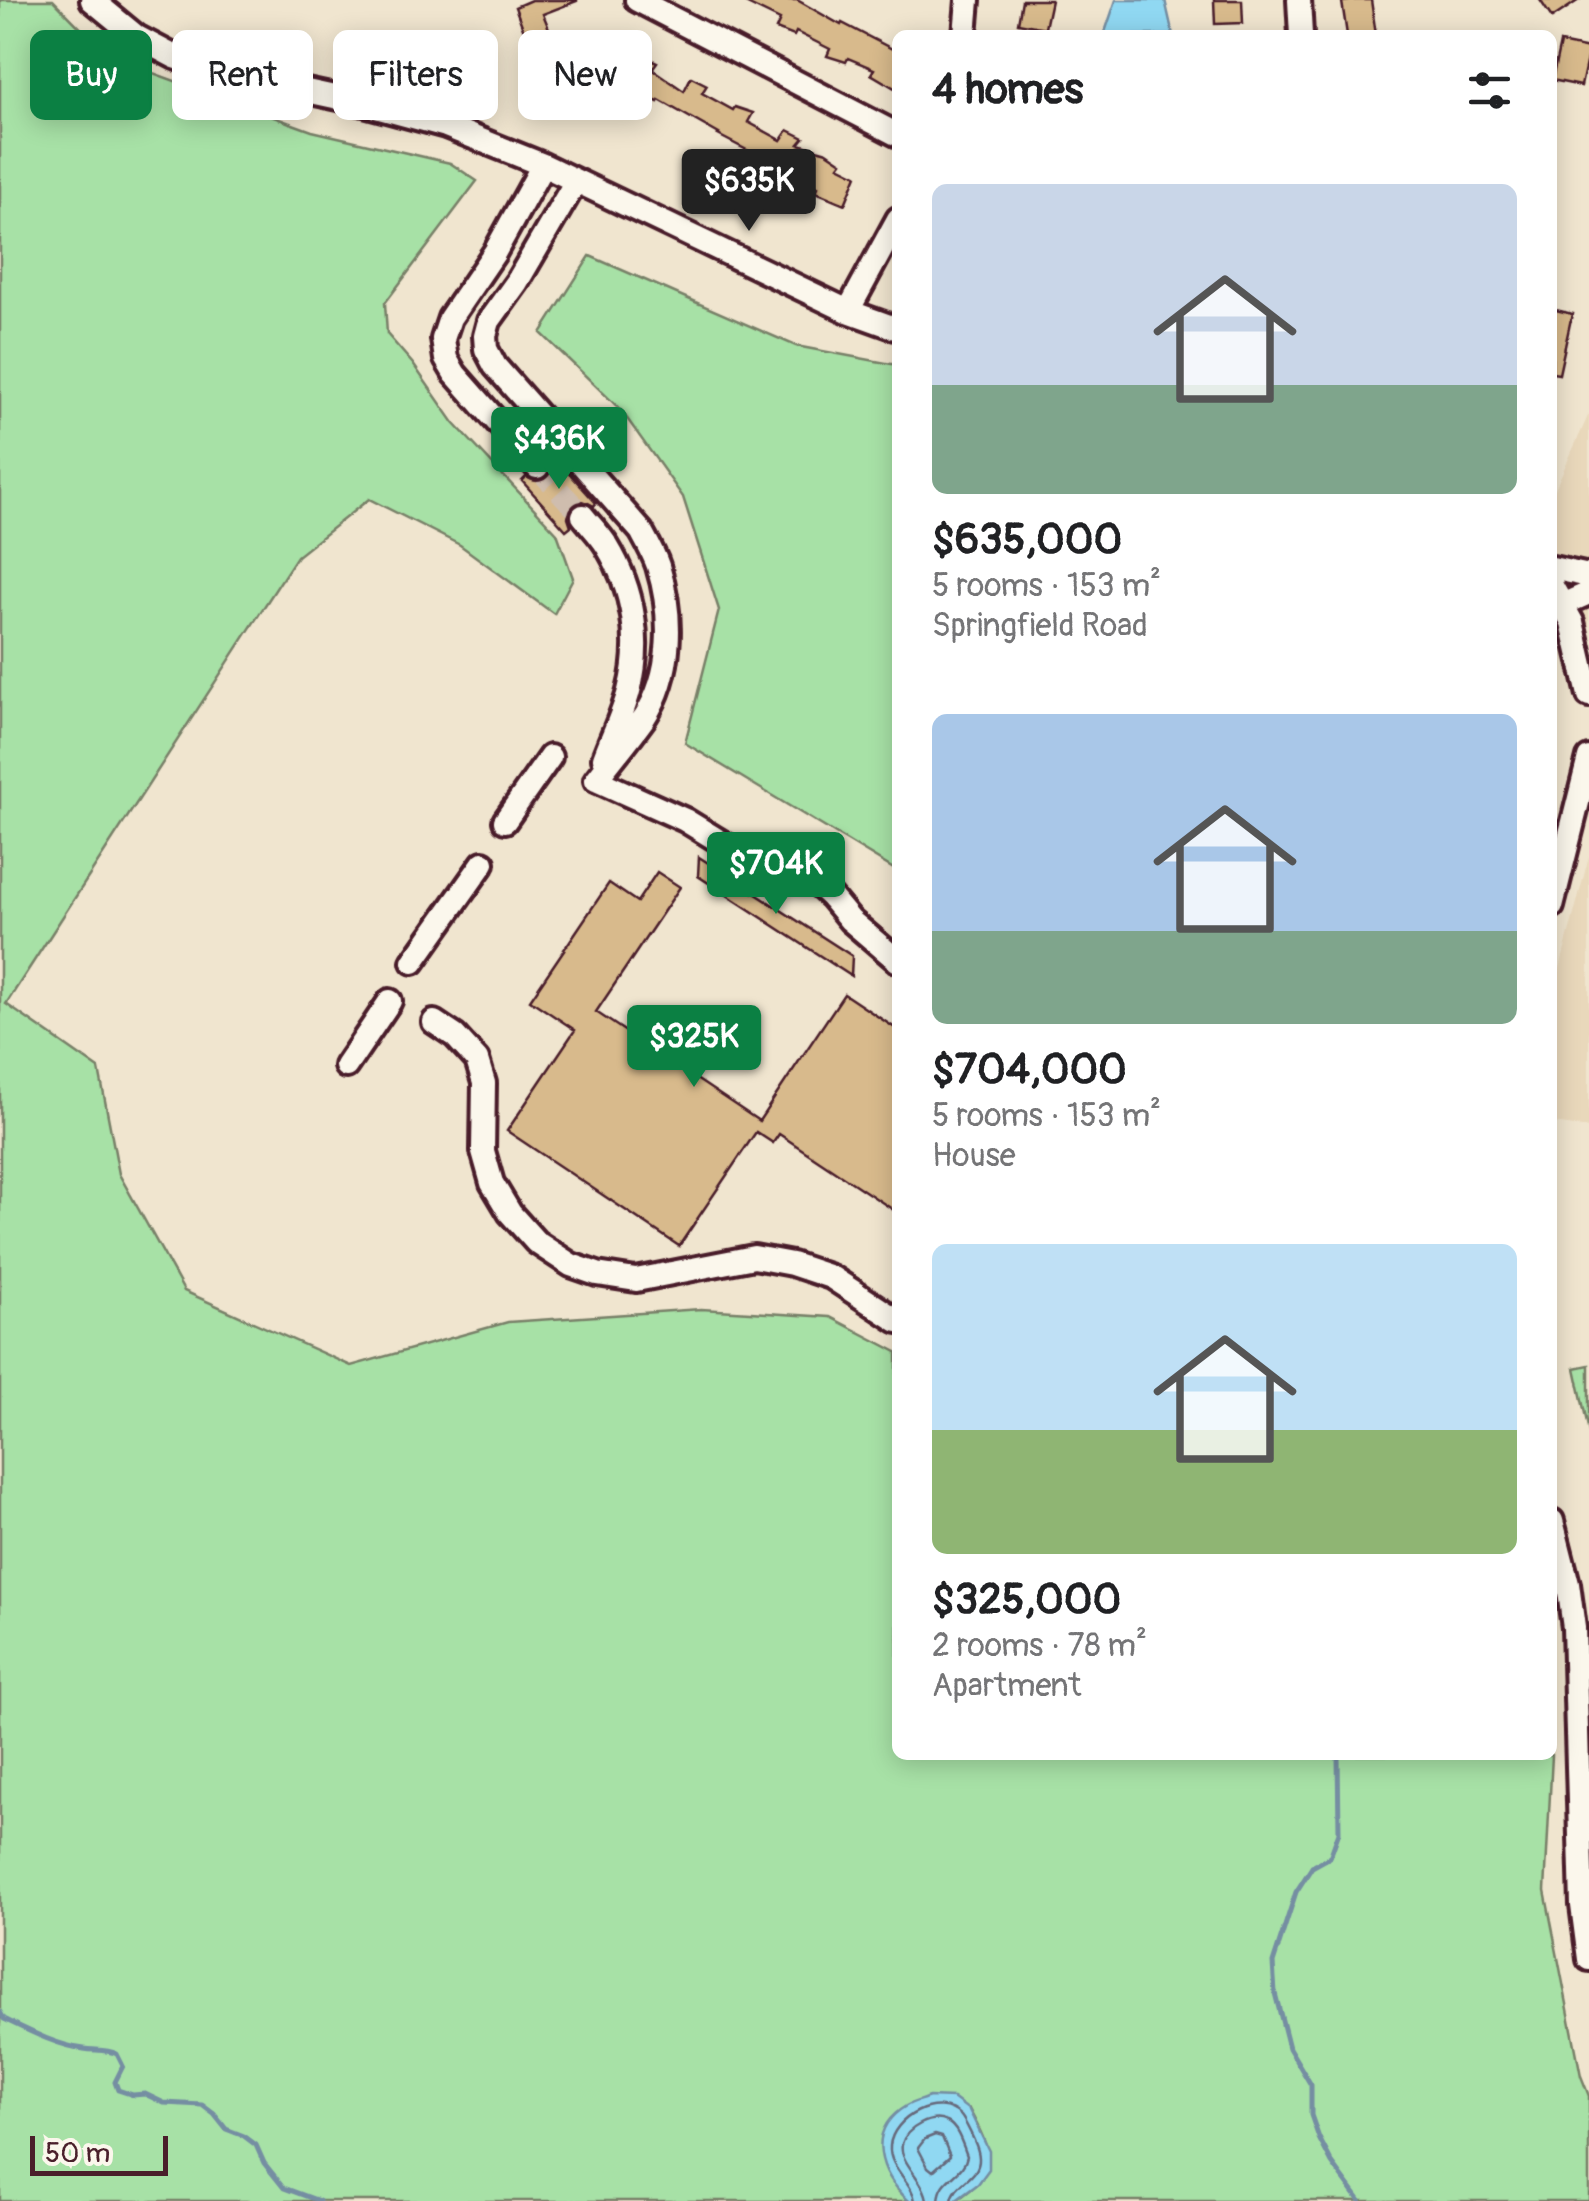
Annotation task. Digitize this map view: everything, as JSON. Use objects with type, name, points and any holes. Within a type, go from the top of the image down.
[{"type":"street","points":[[92,0],[137,36],[175,58],[412,115],[475,137],[848,310],[892,327]]},
{"type":"street","points":[[638,0],[892,132]]},
{"type":"street","points":[[965,30],[968,0]]},
{"type":"street","points":[[1299,0],[1301,30]]},
{"type":"street","points":[[537,468],[474,398],[446,359],[443,340],[450,318],[495,252],[543,166]]},
{"type":"street","points":[[576,181],[517,282],[489,321],[486,349],[495,366],[641,531],[658,564],[669,631],[663,669],[646,715],[596,780]]},
{"type":"street","points":[[848,310],[892,230]]},
{"type":"street","points":[[446,359],[486,349]]},
{"type":"street","points":[[582,516],[607,546],[624,583],[633,609],[636,640],[628,694],[596,780]]},
{"type":"street","points":[[1557,569],[1589,576]]},
{"type":"street","points":[[1589,592],[1558,595],[1587,662],[1589,695]]},
{"type":"street","points":[[505,821],[550,757]]},
{"type":"street","points":[[1557,886],[1589,758]]},
{"type":"street","points":[[596,780],[685,820],[728,848],[806,874],[892,956]]},
{"type":"street","points":[[413,962],[482,863]]},
{"type":"street","points":[[346,1066],[390,1001]]},
{"type":"street","points":[[434,1022],[456,1036],[476,1060],[484,1083],[483,1151],[492,1183],[510,1214],[536,1242],[571,1266],[636,1280],[754,1258],[792,1264],[832,1277],[892,1317]]},
{"type":"street","points":[[1557,1540],[1572,1602],[1584,1718],[1582,1905],[1589,1960]]},
{"type":"shaded area","points":[[1589,414],[1589,639],[1557,576],[1557,484]]},
{"type":"shaded area","points":[[1589,856],[1589,1128],[1557,1124],[1557,980]]},
{"type":"green space","points":[[0,0],[53,0],[82,30],[30,30],[30,120],[152,120],[152,73],[172,80],[172,120],[282,120],[312,131],[450,163],[477,181],[385,303],[387,334],[454,423],[557,533],[573,578],[554,614],[460,545],[369,499],[297,556],[6,1004],[99,1069],[119,1174],[184,1291],[351,1366],[508,1322],[701,1309],[830,1317],[892,1349],[892,1760],[1552,1760],[1545,1891],[1581,2076],[1589,2096],[1589,2201],[955,2201],[980,2180],[988,2160],[983,2137],[969,2109],[898,2190],[909,2201],[0,2201]]},
{"type":"green space","points":[[590,256],[796,346],[892,364],[892,868],[685,743],[719,610],[683,497],[621,410],[541,333]]},
{"type":"green space","points":[[1589,1365],[1589,1432],[1575,1368]]},
{"type":"water","points":[[1116,0],[1165,0],[1172,30],[1106,30]]},
{"type":"water","points":[[929,2097],[953,2098],[969,2110],[989,2151],[989,2169],[978,2184],[955,2201],[909,2201],[884,2166],[881,2140],[885,2128],[908,2105]]},
{"type":"building","points":[[531,0],[577,0],[543,14],[550,30],[524,30],[515,7]]},
{"type":"building","points":[[739,0],[797,0],[892,49],[892,86],[871,74],[874,69],[848,58],[846,62],[827,56],[830,49],[796,32],[794,36],[776,29],[780,20]]},
{"type":"building","points":[[1022,0],[1051,0],[1045,28],[1018,23]]},
{"type":"building","points":[[1214,0],[1242,0],[1243,23],[1215,24]]},
{"type":"building","points":[[1371,0],[1375,30],[1346,30],[1342,2]]},
{"type":"building","points":[[1540,0],[1579,0],[1552,18]]},
{"type":"building","points":[[1560,43],[1589,49],[1581,86],[1557,81]]},
{"type":"building","points":[[652,69],[684,91],[691,77],[707,85],[702,93],[733,110],[735,107],[753,113],[748,122],[781,140],[788,130],[804,138],[799,144],[827,152],[842,162],[839,166],[857,175],[845,204],[816,192],[818,187],[652,99]]},
{"type":"building","points":[[1557,310],[1572,314],[1557,374]]},
{"type":"building","points":[[552,454],[596,503],[594,506],[582,501],[573,505],[568,517],[571,526],[566,530],[522,481],[526,477],[539,482],[548,478],[552,465],[548,457]]},
{"type":"building","points":[[699,857],[852,956],[851,976],[698,876]]},
{"type":"building","points":[[657,872],[680,887],[596,1012],[759,1121],[844,994],[892,1026],[892,1209],[779,1134],[773,1143],[756,1132],[679,1246],[507,1131],[575,1030],[530,1000],[609,883],[637,902]]},
{"type":"waterway","points":[[1338,1760],[1339,1832],[1330,1857],[1312,1867],[1296,1892],[1273,1963],[1275,1993],[1289,2048],[1311,2085],[1311,2115],[1319,2138],[1360,2201]]},
{"type":"waterway","points":[[0,2012],[4,2019],[53,2041],[117,2054],[123,2066],[115,2082],[118,2090],[145,2094],[164,2103],[202,2105],[226,2129],[256,2145],[264,2163],[284,2188],[319,2201]]},
{"type":"tunnel","points":[[537,467],[583,516]]}]
